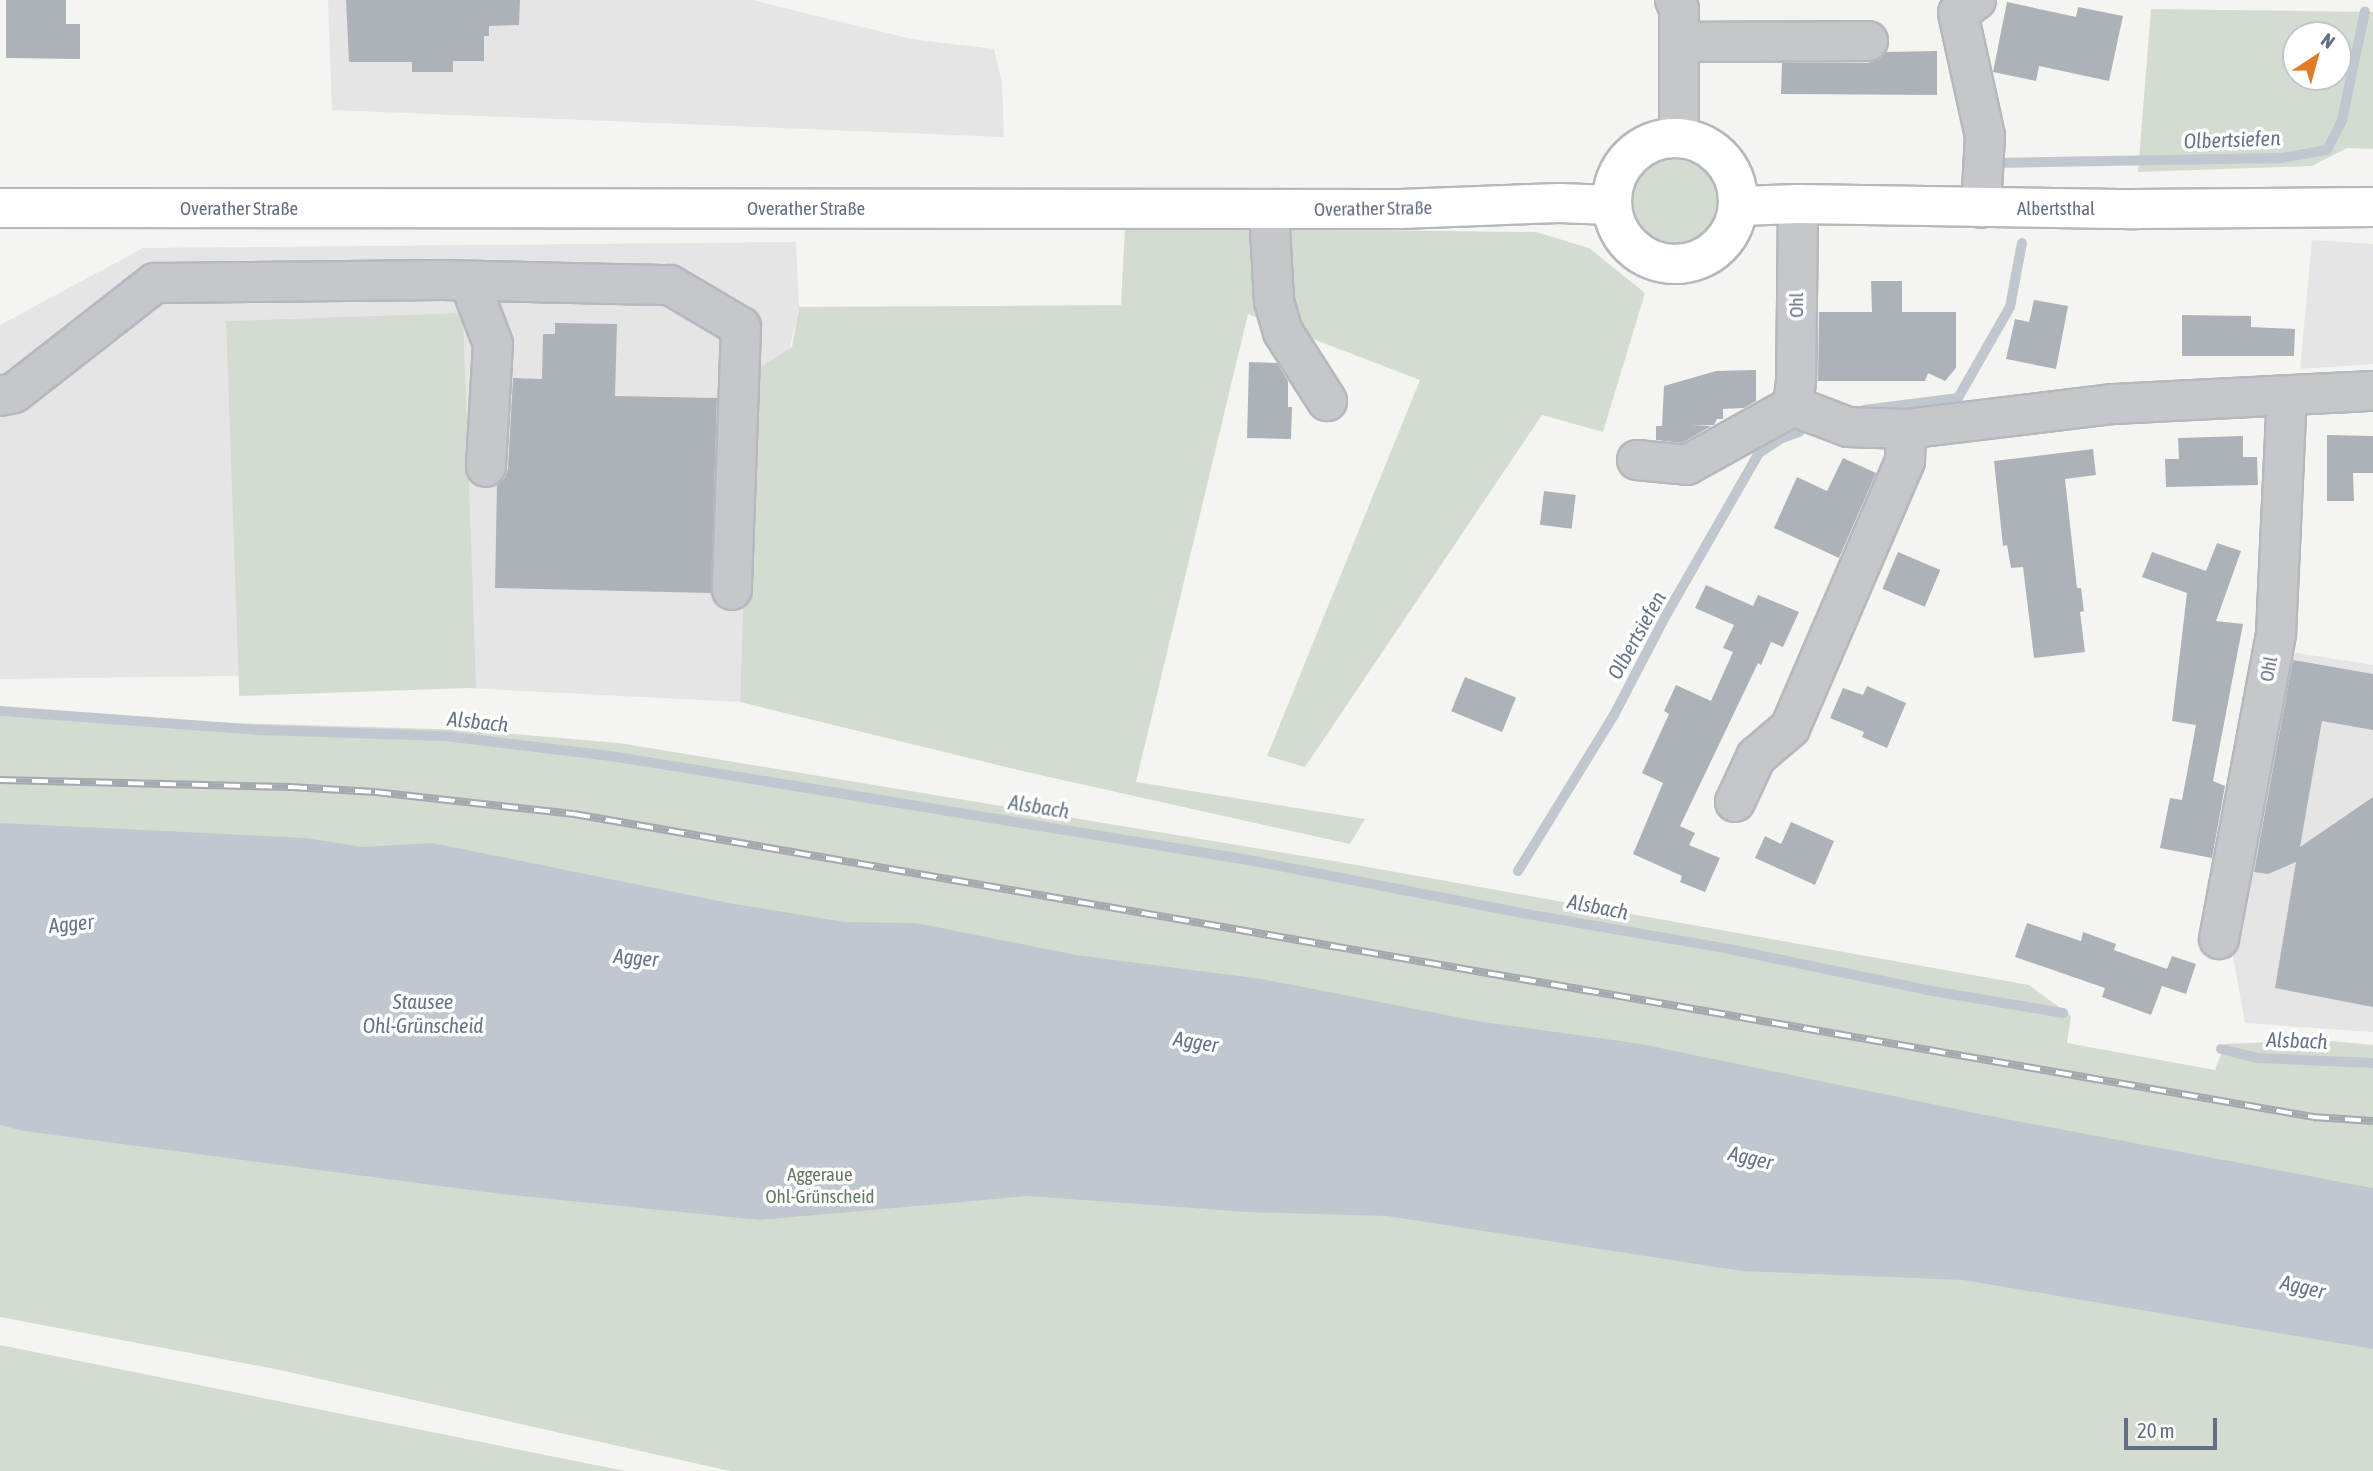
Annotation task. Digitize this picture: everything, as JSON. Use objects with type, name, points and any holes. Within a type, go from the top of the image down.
[{"type":"main road","points":[[1679,137],[1703,143],[1724,159],[1736,180],[1739,206],[1730,232],[1711,253],[1694,262],[1675,264],[1656,261],[1639,253],[1625,240],[1616,223],[1612,205],[1613,187],[1630,155],[1644,145],[1679,137]]},
{"type":"main road","name":"Overather Straße","points":[[0,208],[1269,209],[1612,205]]},
{"type":"main road","name":"Albertsthal","points":[[1739,206],[2373,207]]},
{"type":"street","points":[[1675,0],[1679,42],[1679,137]]},
{"type":"street","points":[[1976,0],[1958,13],[1985,136],[1981,208]]},
{"type":"street","points":[[1679,42],[1868,41]]},
{"type":"street","name":"Ohl","points":[[1793,406],[1796,381],[1798,204]]},
{"type":"street","points":[[1269,209],[1274,301],[1283,332],[1327,401]]},
{"type":"street","points":[[469,281],[493,344],[486,467]]},
{"type":"street","points":[[0,396],[14,393],[155,283],[469,281],[670,285],[741,327],[732,590]]},
{"type":"street","points":[[1637,460],[1687,465],[1793,406],[1848,427],[1906,429],[2114,404],[2373,391]]},
{"type":"street","name":"Ohl","points":[[2219,939],[2276,634],[2287,396]]},
{"type":"street","points":[[1735,802],[1756,757],[1790,728],[1905,461],[1906,429]]},
{"type":"shaded area","points":[[328,0],[753,0],[911,39],[994,49],[1002,83],[1004,137],[332,110]]},
{"type":"shaded area","points":[[2312,240],[2373,244],[2373,364],[2300,369]]},
{"type":"shaded area","points":[[796,242],[799,307],[746,546],[740,702],[231,676],[0,679],[0,325],[143,248]]},
{"type":"shaded area","points":[[2285,651],[2373,665],[2373,1032],[2245,1023],[2229,934]]},
{"type":"green space","points":[[2151,9],[2373,12],[2373,149],[2347,148],[2312,166],[2138,172]]},
{"type":"green space","points":[[1676,157],[1693,160],[1707,170],[1717,184],[1720,201],[1717,218],[1707,232],[1693,242],[1676,245],[1659,242],[1645,232],[1635,218],[1632,201],[1635,184],[1645,170],[1659,160]]},
{"type":"green space","points":[[1125,227],[1536,232],[1589,248],[1645,293],[1603,432],[1542,415],[1305,767],[1267,756],[1420,380],[1248,314],[1136,782],[1365,819],[1350,844],[1022,771],[740,702],[751,373],[792,347],[799,307],[1121,305]]},
{"type":"green space","points":[[463,313],[476,688],[239,696],[226,321]]},
{"type":"green space","name":"Aggeraue Ohl-Grünscheid","points":[[0,716],[469,730],[619,743],[1334,861],[2029,985],[2071,1016],[2067,1043],[2215,1070],[2225,1044],[2321,1040],[2373,1045],[2373,1471],[730,1471],[280,1370],[0,1317]]},
{"type":"green space","points":[[0,1345],[625,1471],[0,1471]]},
{"type":"water","name":"Stausee Ohl-Grünscheid","points":[[0,823],[306,838],[363,847],[432,843],[734,904],[845,922],[916,923],[1076,955],[1262,979],[1477,1021],[1641,1044],[1985,1115],[2373,1188],[2373,1349],[1963,1280],[1742,1271],[1387,1216],[1248,1212],[1028,1196],[760,1220],[501,1194],[24,1131],[0,1125]]},
{"type":"building","points":[[6,0],[66,0],[66,24],[80,24],[80,59],[6,58]]},
{"type":"building","points":[[346,0],[520,0],[519,25],[489,26],[489,36],[484,36],[484,61],[453,61],[453,72],[412,72],[412,62],[349,62]]},
{"type":"building","points":[[2007,2],[2076,17],[2078,7],[2123,16],[2109,81],[2039,66],[2036,81],[1993,72]]},
{"type":"building","points":[[1937,51],[1937,95],[1781,94],[1782,63],[1868,63],[1880,59],[1887,52]]},
{"type":"building","points":[[1871,281],[1902,281],[1902,312],[1956,312],[1956,368],[1945,381],[1928,373],[1925,381],[1818,381],[1819,312],[1872,312]]},
{"type":"building","points":[[2034,300],[2068,306],[2056,369],[2006,359],[2015,319],[2029,322]]},
{"type":"building","points":[[2182,315],[2251,316],[2251,327],[2295,329],[2294,356],[2182,356]]},
{"type":"building","points":[[555,323],[617,324],[615,396],[717,398],[711,593],[495,588],[497,485],[505,478],[508,468],[513,378],[542,379],[543,334],[555,334]]},
{"type":"building","points":[[1249,362],[1277,363],[1288,381],[1288,407],[1292,407],[1291,439],[1247,438]]},
{"type":"building","points":[[1756,370],[1756,401],[1744,408],[1723,409],[1723,419],[1717,419],[1714,425],[1691,425],[1711,426],[1682,443],[1656,440],[1656,426],[1662,426],[1664,386],[1716,371]]},
{"type":"building","points":[[2327,435],[2373,436],[2373,473],[2353,473],[2354,501],[2327,501]]},
{"type":"building","points":[[2243,436],[2243,457],[2257,457],[2258,485],[2166,487],[2165,459],[2179,459],[2178,438]]},
{"type":"building","points":[[2093,449],[2096,475],[2065,479],[2077,588],[2081,588],[2084,611],[2080,612],[2085,652],[2034,658],[2023,567],[2011,568],[2007,545],[2003,546],[1994,461]]},
{"type":"building","points":[[1843,458],[1876,473],[1839,558],[1774,528],[1797,477],[1827,491]]},
{"type":"building","points":[[1544,491],[1576,495],[1572,529],[1540,525]]},
{"type":"building","points":[[2217,543],[2241,551],[2216,621],[2243,624],[2213,781],[2225,786],[2212,858],[2160,848],[2170,798],[2182,800],[2196,725],[2172,721],[2187,593],[2142,577],[2152,552],[2206,571]]},
{"type":"building","points":[[1898,552],[1940,570],[1925,607],[1882,589]]},
{"type":"building","points":[[1706,585],[1753,606],[1758,595],[1799,612],[1783,647],[1771,642],[1761,665],[1758,663],[1680,826],[1695,833],[1689,845],[1720,858],[1705,892],[1680,882],[1682,876],[1633,854],[1663,783],[1642,773],[1669,714],[1664,711],[1676,685],[1711,701],[1733,652],[1723,648],[1734,625],[1695,608]]},
{"type":"building","points":[[2293,660],[2373,674],[2373,730],[2322,721],[2300,847],[2373,797],[2373,1007],[2275,988],[2296,862],[2268,874],[2254,872]]},
{"type":"building","points":[[1465,677],[1516,698],[1502,732],[1451,711]]},
{"type":"building","points":[[1867,686],[1906,703],[1887,748],[1862,737],[1864,732],[1830,718],[1843,688],[1863,695]]},
{"type":"building","points":[[1791,822],[1834,841],[1815,885],[1755,858],[1765,836],[1781,844]]},
{"type":"building","points":[[2027,923],[2081,941],[2083,932],[2116,944],[2114,950],[2167,969],[2172,956],[2196,964],[2186,994],[2162,986],[2151,1015],[2102,997],[2105,988],[2015,957]]},
{"type":"waterway","name":"Olbertsiefen","points":[[1992,163],[2281,158],[2327,150],[2342,120],[2365,11]]},
{"type":"waterway","name":"Olbertsiefen","points":[[1864,410],[1958,398],[2010,307],[2022,243]]},
{"type":"waterway","name":"Olbertsiefen","points":[[1518,871],[1614,715],[1665,617],[1759,453],[1782,438],[1799,432]]},
{"type":"waterway","name":"Alsbach","points":[[0,711],[261,730],[445,736],[611,756],[1254,861],[1521,913],[1729,949],[1927,990],[2063,1013]]},
{"type":"waterway","name":"Alsbach","points":[[2221,1049],[2256,1058],[2373,1063]]},
{"type":"railway","points":[[0,780],[291,787],[375,792],[574,814],[2313,1117],[2373,1121]]},
{"type":"water label","name":"Agger","points":[[71,923]]},
{"type":"water label","name":"Agger","points":[[636,957]]},
{"type":"water label","name":"Agger","points":[[1196,1041]]},
{"type":"water label","name":"Agger","points":[[1751,1157]]},
{"type":"water label","name":"Agger","points":[[2303,1286]]}]
